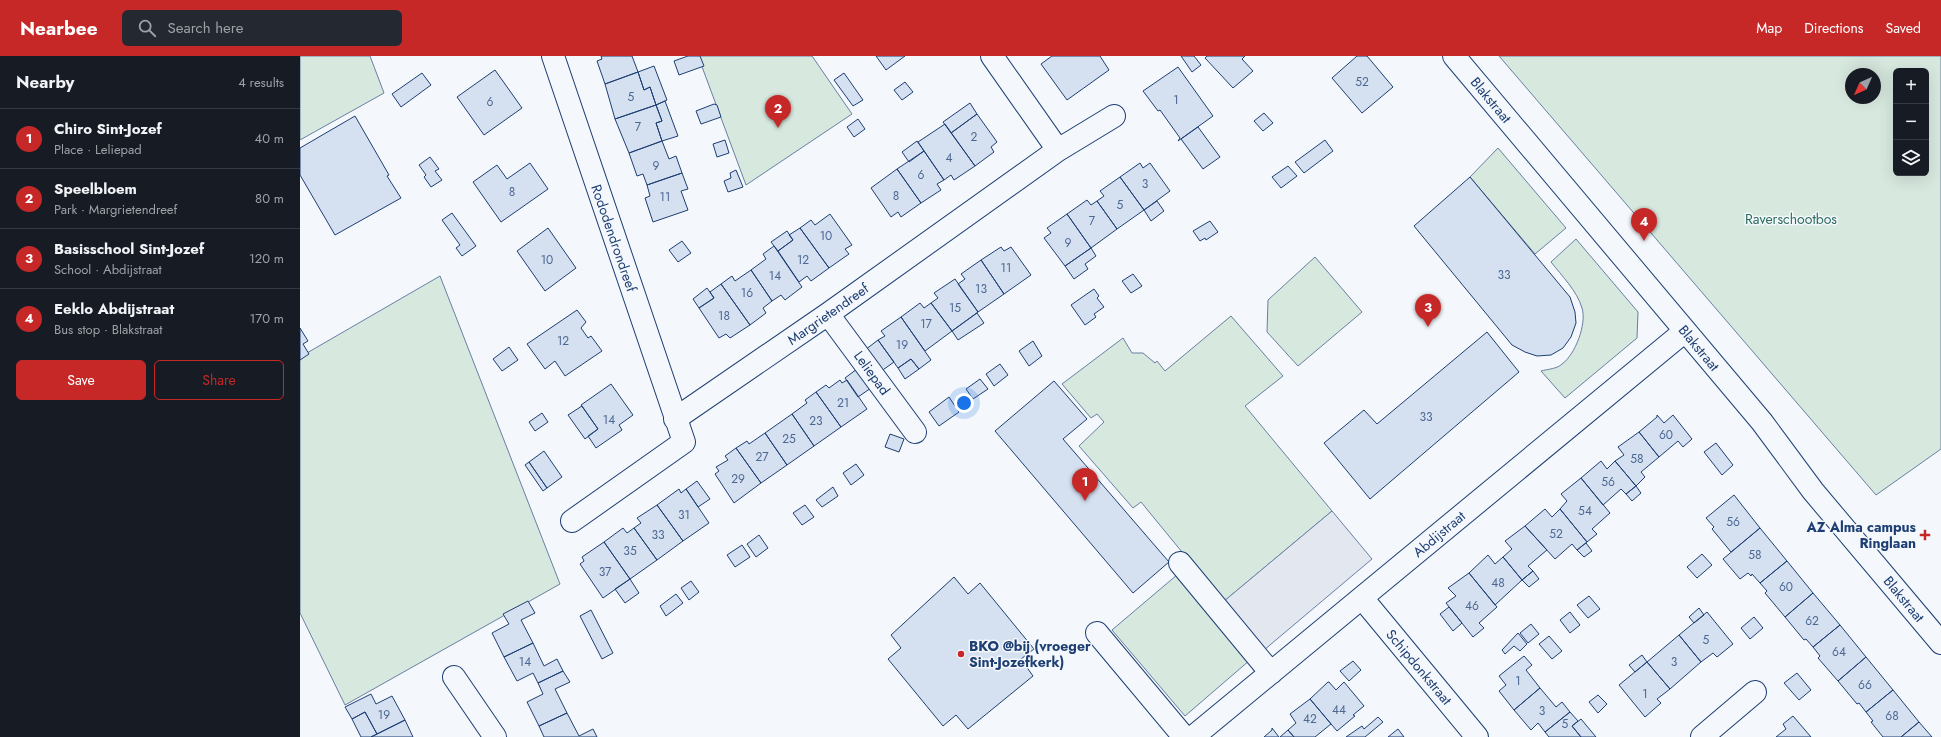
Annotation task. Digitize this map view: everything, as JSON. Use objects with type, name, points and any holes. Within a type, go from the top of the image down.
[{"type":"street","name":"Rododendrondreef","points":[[552,56],[675,419]]},
{"type":"street","points":[[992,56],[1058,150]]},
{"type":"street","name":"Blakstraat","points":[[1454,56],[1762,422],[1814,490],[1941,643]]},
{"type":"street","name":"Margrietendreef","points":[[675,419],[828,314],[1058,150],[1114,116]]},
{"type":"street","name":"Leliepad","points":[[828,314],[915,432]]},
{"type":"street","name":"Abdijstraat","points":[[1193,737],[1685,331]]},
{"type":"street","points":[[572,521],[684,442],[675,419]]},
{"type":"street","points":[[1180,563],[1271,673]]},
{"type":"street","name":"Schipdonkstraat","points":[[1362,598],[1477,737]]},
{"type":"street","points":[[1097,633],[1184,737]]},
{"type":"street","points":[[454,677],[495,737]]},
{"type":"street","points":[[1702,737],[1755,692]]},
{"type":"green space","points":[[300,56],[370,56],[384,93],[300,140]]},
{"type":"green space","points":[[698,56],[812,56],[852,114],[746,185]]},
{"type":"green space","name":"Raverschootbos","points":[[1499,56],[1941,56],[1941,449],[1876,495]]},
{"type":"green space","points":[[1498,148],[1566,228],[1535,254],[1470,177]]},
{"type":"green space","points":[[1576,239],[1638,312],[1637,338],[1565,398],[1541,371],[1560,366],[1567,360],[1579,339],[1583,322],[1580,302],[1569,284],[1551,262]]},
{"type":"green space","points":[[1315,257],[1362,312],[1298,366],[1267,332],[1268,300]]},
{"type":"green space","points":[[440,276],[560,584],[345,705],[300,613],[300,357]]},
{"type":"green space","points":[[1231,316],[1283,376],[1245,406],[1332,511],[1223,602],[1141,502],[1133,508],[1079,446],[1104,422],[1097,414],[1091,418],[1062,384],[1123,338],[1132,353],[1143,353],[1155,363],[1157,361],[1165,371]]},
{"type":"green space","points":[[1178,574],[1250,660],[1185,716],[1112,630]]},
{"type":"shaded area","points":[[1332,511],[1372,559],[1264,650],[1223,602]]},
{"type":"building","points":[[601,56],[632,56],[638,72],[605,84],[597,61],[602,59]]},
{"type":"building","points":[[688,56],[700,56],[704,66],[679,75],[674,61]]},
{"type":"building","points":[[876,56],[905,56],[886,70]]},
{"type":"building","points":[[1052,56],[1100,56],[1109,70],[1067,100],[1041,64]]},
{"type":"building","points":[[1181,56],[1194,56],[1201,65],[1192,72]]},
{"type":"building","points":[[1207,56],[1245,56],[1242,59],[1253,71],[1233,88],[1205,58]]},
{"type":"building","points":[[1357,56],[1367,56],[1393,87],[1362,113],[1332,78]]},
{"type":"building","points":[[654,66],[667,100],[656,105],[650,87],[644,90],[638,72]]},
{"type":"building","points":[[1178,67],[1213,116],[1178,141],[1180,138],[1160,110],[1158,111],[1143,91]]},
{"type":"building","points":[[495,70],[522,108],[484,135],[457,97]]},
{"type":"building","points":[[638,72],[644,90],[650,87],[656,105],[615,119],[605,84]]},
{"type":"building","points":[[422,73],[431,85],[401,107],[392,94]]},
{"type":"building","points":[[844,73],[863,100],[853,106],[834,80]]},
{"type":"building","points":[[905,82],[913,92],[902,100],[894,90]]},
{"type":"building","points":[[665,101],[678,136],[662,141],[656,123],[662,121],[656,105]]},
{"type":"building","points":[[970,103],[977,114],[951,133],[943,122]]},
{"type":"building","points":[[714,104],[717,105],[721,117],[701,124],[696,111]]},
{"type":"building","points":[[656,105],[662,121],[656,123],[662,141],[629,153],[615,119]]},
{"type":"building","points":[[1264,113],[1273,123],[1263,131],[1254,121]]},
{"type":"building","points":[[977,114],[997,142],[991,147],[994,152],[975,166],[951,133]]},
{"type":"building","points":[[355,116],[389,175],[387,176],[401,198],[335,235],[300,175],[300,148]]},
{"type":"building","points":[[858,119],[865,129],[854,137],[847,127]]},
{"type":"building","points":[[945,124],[975,166],[954,180],[951,175],[944,180],[918,142]]},
{"type":"building","points":[[1198,127],[1220,157],[1203,169],[1181,139]]},
{"type":"building","points":[[725,140],[729,153],[717,157],[713,144]]},
{"type":"building","points":[[1325,140],[1333,151],[1304,173],[1295,162]]},
{"type":"building","points":[[662,141],[669,159],[676,156],[682,173],[647,185],[643,174],[637,176],[629,153]]},
{"type":"building","points":[[917,141],[924,151],[909,162],[902,152]]},
{"type":"building","points":[[924,151],[944,180],[937,184],[941,190],[921,203],[897,169]]},
{"type":"building","points":[[430,157],[439,169],[435,171],[442,180],[431,187],[424,177],[426,175],[419,165]]},
{"type":"building","points":[[530,163],[548,189],[501,222],[473,182],[497,165],[507,179]]},
{"type":"building","points":[[1140,163],[1143,168],[1150,163],[1170,191],[1144,210],[1120,177]]},
{"type":"building","points":[[1288,166],[1297,176],[1281,188],[1272,177]]},
{"type":"building","points":[[897,169],[921,203],[901,217],[898,212],[891,217],[871,188]]},
{"type":"building","points":[[736,170],[743,187],[728,192],[724,181],[731,178],[730,173]]},
{"type":"building","points":[[682,173],[688,189],[681,191],[688,210],[653,222],[645,198],[650,196],[647,185]]},
{"type":"building","points":[[1120,177],[1144,210],[1117,229],[1097,201],[1104,196],[1100,191]]},
{"type":"building","points":[[1470,177],[1570,297],[1575,312],[1576,323],[1571,337],[1563,348],[1551,355],[1537,356],[1512,345],[1414,226]]},
{"type":"building","points":[[1087,200],[1091,205],[1097,201],[1117,229],[1091,248],[1067,214]]},
{"type":"building","points":[[1157,201],[1164,211],[1151,221],[1144,210]]},
{"type":"building","points":[[452,213],[476,246],[462,256],[456,248],[460,245],[442,220]]},
{"type":"building","points":[[830,214],[852,245],[845,249],[849,254],[829,268],[800,228],[811,220],[815,225]]},
{"type":"building","points":[[1067,214],[1091,248],[1065,266],[1044,238],[1051,233],[1047,228]]},
{"type":"building","points":[[1210,221],[1218,232],[1206,240],[1205,238],[1200,241],[1193,231]]},
{"type":"building","points":[[548,228],[576,268],[545,291],[517,251]]},
{"type":"building","points":[[800,228],[829,268],[811,281],[807,276],[799,282],[778,251],[793,240],[789,235]]},
{"type":"building","points":[[787,231],[793,240],[778,251],[771,242]]},
{"type":"building","points":[[682,241],[691,253],[678,262],[669,250]]},
{"type":"building","points":[[774,246],[802,287],[785,300],[781,295],[772,301],[751,270],[766,259],[763,254]]},
{"type":"building","points":[[1001,247],[1004,251],[1011,247],[1031,275],[1004,294],[981,260]]},
{"type":"building","points":[[1091,248],[1096,256],[1085,264],[1088,269],[1074,279],[1065,266]]},
{"type":"building","points":[[981,260],[1004,294],[978,312],[958,284],[965,279],[961,274]]},
{"type":"building","points":[[751,270],[772,301],[763,308],[766,313],[750,325],[721,284],[732,276],[735,281]]},
{"type":"building","points":[[1133,274],[1142,286],[1131,293],[1122,281]]},
{"type":"building","points":[[955,279],[978,312],[952,331],[931,303],[938,298],[934,293]]},
{"type":"building","points":[[721,284],[750,325],[730,338],[726,334],[719,338],[699,308],[714,298],[710,292]]},
{"type":"building","points":[[707,288],[714,298],[699,308],[693,299]]},
{"type":"building","points":[[1094,289],[1099,296],[1097,298],[1104,307],[1094,314],[1096,317],[1085,325],[1071,305]]},
{"type":"building","points":[[920,303],[924,308],[931,303],[952,331],[925,351],[901,317]]},
{"type":"building","points":[[577,310],[586,322],[581,328],[588,338],[591,336],[602,351],[565,376],[555,361],[545,369],[527,344]]},
{"type":"building","points":[[977,313],[984,323],[958,340],[952,331]]},
{"type":"building","points":[[901,317],[931,360],[919,369],[911,359],[898,368],[878,340],[885,336],[881,331]]},
{"type":"building","points":[[300,328],[308,341],[303,344],[309,354],[300,360]]},
{"type":"building","points":[[1487,332],[1519,372],[1370,499],[1324,443],[1364,410],[1377,424]]},
{"type":"building","points":[[878,340],[894,362],[880,372],[865,350]]},
{"type":"building","points":[[1033,341],[1042,356],[1029,366],[1019,351]]},
{"type":"building","points":[[509,347],[518,360],[502,371],[493,359]]},
{"type":"building","points":[[911,359],[919,369],[905,379],[898,368]]},
{"type":"building","points":[[1000,364],[1008,375],[994,386],[986,374]]},
{"type":"building","points":[[857,369],[871,388],[858,397],[845,378]]},
{"type":"building","points":[[980,379],[988,389],[973,399],[966,389]]},
{"type":"building","points":[[840,380],[842,383],[847,380],[867,409],[841,427],[816,392],[826,385],[829,388]]},
{"type":"building","points":[[1054,381],[1087,419],[1063,439],[1169,562],[1133,593],[995,431]]},
{"type":"building","points":[[611,384],[633,415],[619,425],[622,430],[596,448],[588,436],[598,429],[581,405]]},
{"type":"building","points":[[816,392],[841,427],[814,446],[792,414],[807,403],[805,400]]},
{"type":"building","points":[[949,397],[959,412],[939,426],[929,412]]},
{"type":"building","points":[[582,406],[598,429],[585,439],[568,415]]},
{"type":"building","points":[[542,413],[548,422],[535,431],[529,422]]},
{"type":"building","points":[[792,414],[814,446],[787,465],[765,433]]},
{"type":"building","points":[[1657,415],[1664,423],[1673,415],[1692,439],[1683,447],[1678,441],[1659,457],[1639,432],[1657,417]]},
{"type":"building","points":[[1639,432],[1659,457],[1641,472],[1645,477],[1636,486],[1615,461],[1624,455],[1618,447]]},
{"type":"building","points":[[765,433],[787,465],[761,483],[736,448],[747,441],[749,444]]},
{"type":"building","points":[[890,434],[904,439],[899,452],[885,447]]},
{"type":"building","points":[[1716,443],[1733,465],[1722,475],[1704,452]]},
{"type":"building","points":[[736,448],[761,483],[734,503],[715,474],[719,471],[716,467],[728,460],[725,456]]},
{"type":"building","points":[[544,451],[562,477],[547,488],[529,462]]},
{"type":"building","points":[[1601,461],[1607,469],[1615,461],[1636,486],[1626,494],[1621,489],[1603,505],[1581,478]]},
{"type":"building","points":[[529,462],[547,488],[543,491],[525,465]]},
{"type":"building","points":[[856,464],[864,475],[851,485],[843,473]]},
{"type":"building","points":[[1581,478],[1610,513],[1592,529],[1597,534],[1587,542],[1560,509],[1567,501],[1561,494]]},
{"type":"building","points":[[697,481],[710,499],[698,507],[686,489]]},
{"type":"building","points":[[1636,486],[1641,493],[1632,501],[1626,494]]},
{"type":"building","points":[[833,487],[838,496],[822,507],[816,500]]},
{"type":"building","points":[[679,489],[681,493],[686,489],[709,523],[683,541],[657,505]]},
{"type":"building","points":[[1734,495],[1760,528],[1731,552],[1712,529],[1714,527],[1706,518]]},
{"type":"building","points":[[657,505],[683,541],[657,560],[634,528],[641,523],[637,518]]},
{"type":"building","points":[[805,505],[814,517],[802,525],[793,513]]},
{"type":"building","points":[[1545,509],[1552,517],[1560,509],[1587,542],[1577,550],[1572,544],[1555,559],[1525,526]]},
{"type":"building","points":[[1525,526],[1547,550],[1528,566],[1533,571],[1522,580],[1503,557],[1512,549],[1505,541]]},
{"type":"building","points":[[623,528],[627,533],[634,528],[657,560],[630,579],[604,542]]},
{"type":"building","points":[[1760,528],[1787,561],[1760,583],[1752,574],[1751,576],[1748,573],[1740,579],[1723,559]]},
{"type":"building","points":[[759,535],[768,548],[756,557],[747,544]]},
{"type":"building","points":[[604,542],[630,579],[603,598],[580,564],[584,561],[582,557]]},
{"type":"building","points":[[1586,543],[1592,551],[1584,557],[1577,550]]},
{"type":"building","points":[[742,545],[750,557],[735,567],[727,555]]},
{"type":"building","points":[[1702,554],[1712,565],[1697,578],[1687,567]]},
{"type":"building","points":[[1488,555],[1495,564],[1503,557],[1522,580],[1495,605],[1469,573]]},
{"type":"building","points":[[1787,561],[1813,593],[1785,617],[1765,593],[1767,591],[1760,583]]},
{"type":"building","points":[[1533,571],[1539,579],[1529,587],[1522,580]]},
{"type":"building","points":[[1469,573],[1497,607],[1479,623],[1484,628],[1473,637],[1446,603],[1456,596],[1448,588]]},
{"type":"building","name":"BKO @bij (vroeger Sint-Jozefkerk)","points":[[954,577],[968,594],[980,583],[1034,649],[1021,659],[1033,676],[968,729],[956,715],[943,726],[888,659],[901,648],[891,635]]},
{"type":"building","points":[[630,579],[639,593],[625,603],[615,589]]},
{"type":"building","points":[[691,581],[699,592],[689,600],[681,588]]},
{"type":"building","points":[[1813,593],[1840,625],[1813,647],[1806,639],[1804,640],[1785,617]]},
{"type":"building","points":[[676,594],[683,603],[666,616],[660,606]]},
{"type":"building","points":[[1589,596],[1600,609],[1588,618],[1577,605]]},
{"type":"building","points":[[528,601],[535,613],[521,620],[533,643],[504,657],[492,633],[509,624],[503,614]]},
{"type":"building","points":[[1449,607],[1462,623],[1453,631],[1440,614]]},
{"type":"building","points":[[1699,608],[1704,615],[1694,623],[1689,617]]},
{"type":"building","points":[[591,610],[613,653],[602,659],[580,616]]},
{"type":"building","points":[[1570,612],[1580,625],[1570,633],[1560,620]]},
{"type":"building","points":[[1707,612],[1733,644],[1717,657],[1713,653],[1701,662],[1679,635]]},
{"type":"building","points":[[1754,617],[1763,628],[1750,639],[1741,628]]},
{"type":"building","points":[[1531,624],[1539,634],[1528,643],[1520,633]]},
{"type":"building","points":[[1840,625],[1866,657],[1838,681],[1818,658],[1820,656],[1813,647]]},
{"type":"building","points":[[1518,633],[1527,644],[1520,651],[1514,646],[1505,654],[1502,650]]},
{"type":"building","points":[[1679,635],[1701,662],[1670,689],[1647,662]]},
{"type":"building","points":[[1549,636],[1562,651],[1552,659],[1539,644]]},
{"type":"building","points":[[533,643],[544,666],[557,659],[563,671],[538,683],[533,673],[517,681],[504,657]]},
{"type":"building","points":[[1642,655],[1647,662],[1635,672],[1629,665]]},
{"type":"building","points":[[1524,656],[1532,665],[1526,670],[1540,688],[1514,710],[1499,691],[1506,685],[1499,676]]},
{"type":"building","points":[[1866,657],[1893,690],[1866,712],[1859,703],[1857,704],[1838,681]]},
{"type":"building","points":[[1353,661],[1361,670],[1349,681],[1340,671]]},
{"type":"building","points":[[1647,662],[1670,689],[1657,699],[1661,703],[1645,717],[1619,685]]},
{"type":"building","points":[[563,671],[570,682],[555,689],[567,713],[539,726],[527,702],[543,694],[538,683]]},
{"type":"building","points":[[1797,673],[1811,690],[1799,700],[1784,683]]},
{"type":"building","points":[[1328,682],[1336,690],[1344,682],[1364,706],[1353,715],[1355,716],[1337,731],[1310,699]]},
{"type":"building","points":[[1540,688],[1556,707],[1562,702],[1570,712],[1545,732],[1538,723],[1531,730],[1514,710]]},
{"type":"building","points":[[1893,690],[1919,722],[1901,737],[1883,737],[1871,722],[1873,721],[1866,712]]},
{"type":"building","points":[[371,694],[376,704],[392,696],[405,720],[377,734],[365,712],[352,719],[345,707]]},
{"type":"building","points":[[1598,695],[1607,704],[1598,713],[1589,702]]},
{"type":"building","points":[[1310,699],[1331,724],[1315,737],[1294,737],[1288,730],[1296,723],[1290,714]]},
{"type":"building","points":[[365,712],[377,734],[371,737],[361,737],[352,719]]},
{"type":"building","points":[[1570,712],[1578,721],[1572,726],[1581,737],[1549,737],[1545,732]]},
{"type":"building","points":[[567,713],[579,736],[593,729],[597,737],[544,737],[539,726]]},
{"type":"building","points":[[1793,716],[1811,737],[1776,737],[1786,729],[1783,724]]},
{"type":"building","points":[[1378,717],[1383,722],[1365,737],[1346,737],[1362,726],[1364,729]]},
{"type":"building","points":[[1581,719],[1596,737],[1581,737],[1572,726]]},
{"type":"building","points":[[405,720],[413,737],[371,737]]},
{"type":"building","points":[[1919,722],[1932,737],[1901,737]]},
{"type":"building","points":[[1272,728],[1279,737],[1264,737],[1272,730]]},
{"type":"building","points":[[1398,729],[1404,737],[1388,737]]},
{"type":"building","points":[[1288,730],[1294,737],[1280,737]]},
{"type":"place","name":"Speelbloem","points":[[778,128]]},
{"type":"place","name":"Eeklo Abdijstraat","points":[[1644,241]]},
{"type":"place","name":"Basisschool Sint-Jozef","points":[[1428,327]]},
{"type":"place","name":"Chiro Sint-Jozef","points":[[1085,501]]},
{"type":"place","name":"AZ Alma campus Ringlaan","points":[[1925,535]]},
{"type":"place","name":"BKO @bij (vroeger Sint-Jozefkerk)","points":[[961,654]]}]
